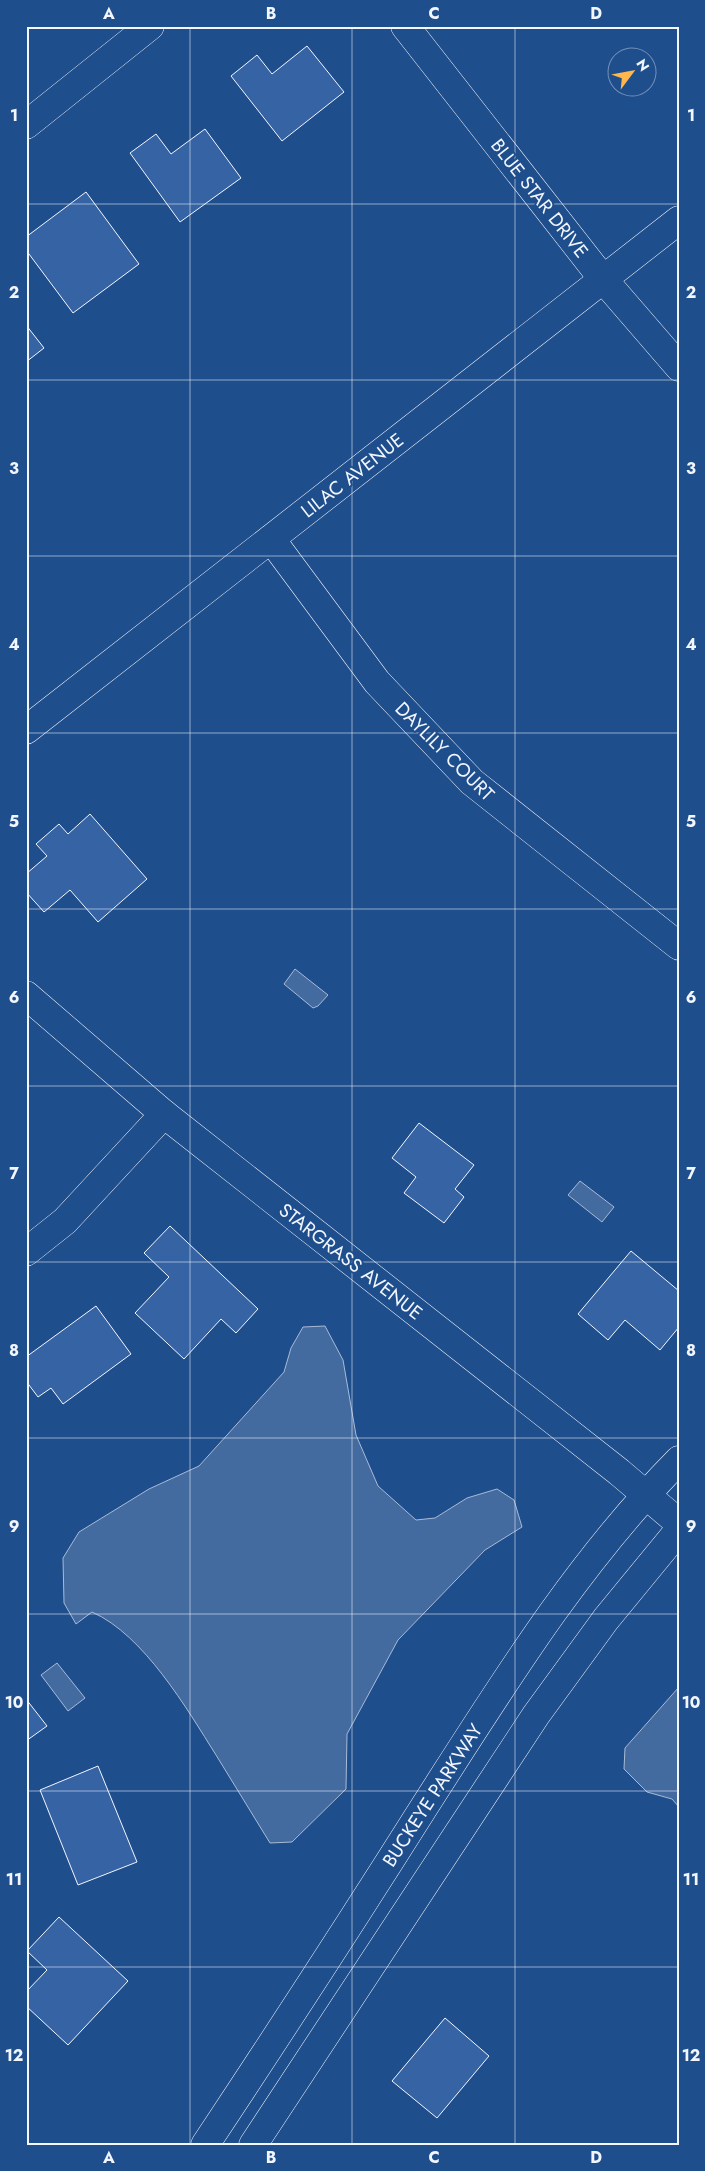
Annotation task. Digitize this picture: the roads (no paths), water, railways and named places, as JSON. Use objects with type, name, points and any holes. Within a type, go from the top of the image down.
[{"type":"street","points":[[26,125],[150,26]]},
{"type":"street","name":"BLUE STAR DRIVE","points":[[405,26],[603,279],[679,367]]},
{"type":"street","name":"LILAC AVENUE","points":[[26,730],[679,220]]},
{"type":"street","name":"DAYLILY COURT","points":[[271,539],[377,682],[472,782],[679,946]]},
{"type":"street","name":"STARGRASS AVENUE","points":[[26,995],[164,1114],[645,1494],[679,1523]]},
{"type":"street","points":[[26,1252],[65,1221],[164,1114]]},
{"type":"street","name":"BUCKEYE PARKWAY","points":[[205,2145],[314,1981],[501,1687],[571,1587],[645,1494],[679,1460]]},
{"type":"street","points":[[253,2145],[536,1714],[606,1619],[679,1530]]},
{"type":"water","points":[[295,969],[328,995],[318,1006],[313,1008],[284,984]]},
{"type":"water","points":[[580,1181],[614,1207],[602,1222],[568,1195]]},
{"type":"water","points":[[325,1326],[343,1360],[356,1435],[378,1486],[416,1520],[435,1518],[467,1498],[497,1489],[514,1500],[522,1527],[485,1550],[398,1640],[347,1734],[346,1789],[292,1842],[270,1843],[192,1716],[163,1675],[146,1655],[111,1623],[92,1612],[76,1624],[64,1603],[63,1558],[79,1532],[149,1489],[199,1466],[284,1372],[291,1348],[303,1327]]},
{"type":"water","points":[[57,1663],[85,1698],[68,1711],[41,1675]]},
{"type":"water","points":[[679,1687],[679,1807],[672,1799],[647,1792],[624,1769],[625,1748]]}]
